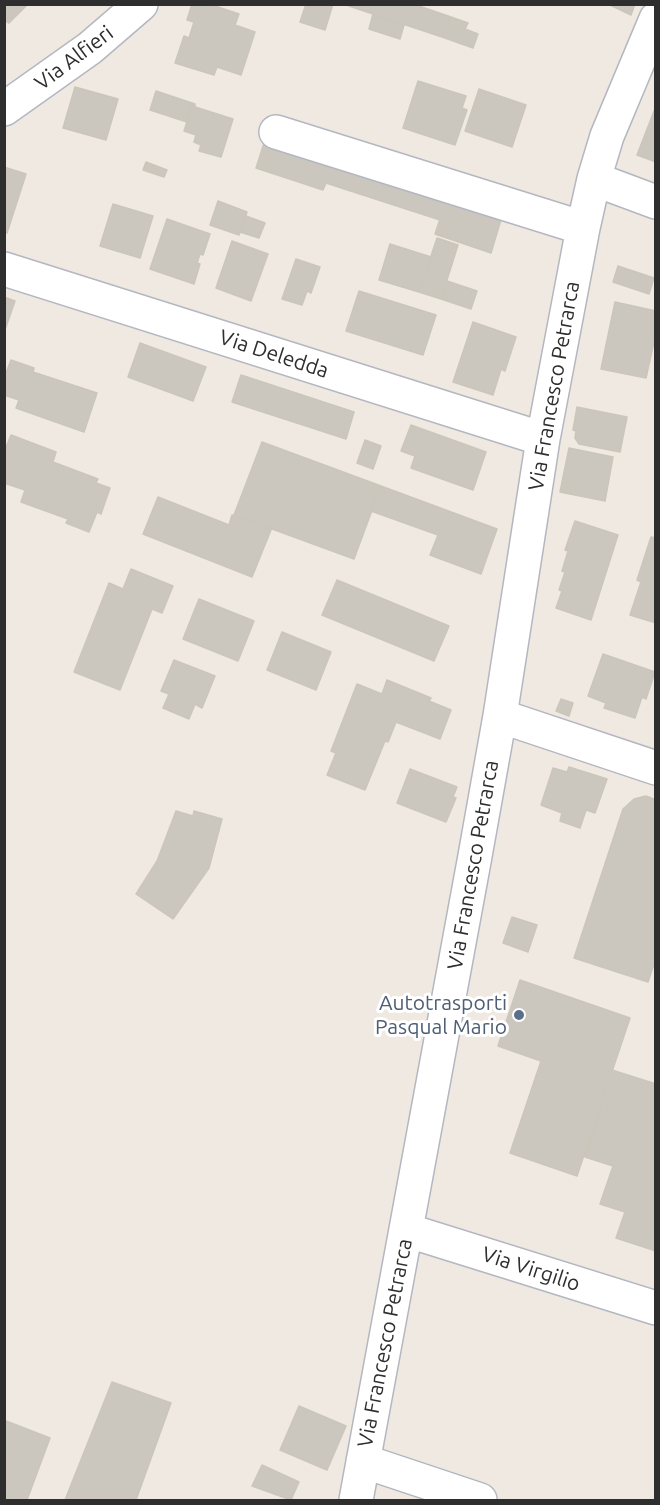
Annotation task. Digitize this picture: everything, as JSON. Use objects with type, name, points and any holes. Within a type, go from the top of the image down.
[{"type":"street","name":"Via Alfieri","points":[[4,109],[90,48],[141,4]]},
{"type":"street","name":"Via Francesco Petrarca","points":[[356,1500],[500,716],[543,439],[583,228],[607,136],[656,19]]},
{"type":"street","points":[[276,132],[583,228]]},
{"type":"street","points":[[594,179],[656,202]]},
{"type":"street","name":"Via Deledda","points":[[4,269],[543,439]]},
{"type":"street","points":[[500,716],[656,768]]},
{"type":"street","name":"Via Virgilio","points":[[406,1230],[656,1308]]},
{"type":"street","points":[[363,1461],[480,1500]]},
{"type":"building","points":[[4,4],[28,4],[9,23],[4,20]]},
{"type":"building","points":[[192,4],[209,4],[239,14],[235,25],[255,32],[241,75],[217,67],[214,75],[175,63],[184,36],[189,38],[194,22],[187,20]]},
{"type":"building","points":[[306,4],[333,4],[325,30],[300,22]]},
{"type":"building","points":[[343,4],[413,4],[451,17],[442,37]]},
{"type":"building","points":[[608,4],[635,4],[631,15]]},
{"type":"building","points":[[373,14],[404,25],[400,39],[369,29]]},
{"type":"building","points":[[451,17],[468,23],[465,29],[478,34],[473,48],[442,37]]},
{"type":"building","points":[[418,81],[466,96],[462,108],[467,110],[455,145],[403,128]]},
{"type":"building","points":[[75,87],[118,99],[106,140],[63,128]]},
{"type":"building","points":[[479,89],[526,105],[512,147],[465,131]]},
{"type":"building","points":[[156,91],[195,104],[195,107],[192,106],[187,122],[150,110]]},
{"type":"building","points":[[192,106],[233,119],[221,157],[199,151],[201,145],[194,142],[196,135],[184,131]]},
{"type":"building","points":[[656,106],[656,162],[637,155]]},
{"type":"building","points":[[265,140],[447,199],[440,220],[326,183],[323,190],[256,168]]},
{"type":"building","points":[[146,162],[167,170],[164,177],[143,170]]},
{"type":"building","points":[[4,167],[26,174],[7,233],[4,232]]},
{"type":"building","points":[[448,195],[503,213],[491,253],[435,234]]},
{"type":"building","points":[[218,201],[247,212],[239,235],[210,225]]},
{"type":"building","points":[[113,204],[153,216],[140,258],[100,246]]},
{"type":"building","points":[[246,216],[265,223],[259,238],[240,232]]},
{"type":"building","points":[[167,219],[210,234],[203,255],[200,254],[197,263],[200,264],[194,284],[150,269]]},
{"type":"building","points":[[437,238],[458,245],[441,299],[419,292]]},
{"type":"building","points":[[232,241],[268,254],[251,301],[216,288]]},
{"type":"building","points":[[390,244],[431,257],[419,292],[379,280]]},
{"type":"building","points":[[296,259],[320,267],[311,293],[307,291],[302,305],[282,299]]},
{"type":"building","points":[[618,266],[654,278],[649,294],[613,282]]},
{"type":"building","points":[[447,281],[477,291],[471,309],[441,299]]},
{"type":"building","points":[[359,291],[436,315],[423,355],[346,331]]},
{"type":"building","points":[[4,297],[15,301],[6,327],[4,326]]},
{"type":"building","points":[[615,302],[656,311],[656,333],[646,378],[601,369]]},
{"type":"building","points":[[473,322],[516,337],[505,371],[501,369],[493,395],[453,382]]},
{"type":"building","points":[[140,343],[206,367],[193,401],[128,377]]},
{"type":"building","points":[[11,360],[34,368],[33,372],[97,393],[84,432],[16,408],[19,400],[4,395],[4,378]]},
{"type":"building","points":[[241,375],[354,412],[346,439],[232,402]]},
{"type":"building","points":[[577,407],[627,417],[620,452],[579,444],[575,438],[576,431],[573,430]]},
{"type":"building","points":[[411,425],[486,452],[473,490],[411,468],[415,456],[401,451]]},
{"type":"building","points":[[11,435],[56,452],[53,462],[98,479],[96,483],[110,488],[101,514],[97,512],[89,532],[66,523],[68,519],[21,502],[25,490],[4,483],[4,452]]},
{"type":"building","points":[[365,440],[381,446],[373,469],[357,463]]},
{"type":"building","points":[[262,442],[381,486],[354,559],[234,515]]},
{"type":"building","points":[[569,448],[613,457],[605,501],[560,492]]},
{"type":"building","points":[[381,486],[497,529],[481,574],[430,555],[438,535],[371,511]]},
{"type":"building","points":[[158,497],[229,525],[232,515],[271,530],[252,577],[143,534]]},
{"type":"building","points":[[575,521],[618,535],[591,620],[556,608],[565,572],[562,571],[568,551],[565,550]]},
{"type":"building","points":[[651,537],[656,538],[656,623],[630,615],[641,582],[637,580]]},
{"type":"building","points":[[131,569],[173,586],[162,613],[152,609],[120,690],[74,672],[109,583],[123,589]]},
{"type":"building","points":[[337,580],[449,626],[434,661],[322,615]]},
{"type":"building","points":[[199,599],[254,621],[238,661],[183,639]]},
{"type":"building","points":[[282,632],[331,652],[316,690],[267,670]]},
{"type":"building","points":[[603,654],[655,672],[646,699],[642,697],[635,718],[604,708],[606,703],[588,696]]},
{"type":"building","points":[[174,660],[215,676],[202,708],[195,704],[189,719],[163,708],[169,694],[161,691]]},
{"type":"building","points":[[387,680],[431,698],[429,701],[451,710],[440,739],[396,722],[388,742],[385,741],[365,790],[327,775],[336,753],[331,751],[357,684],[382,694]]},
{"type":"building","points":[[561,699],[573,703],[569,716],[556,711]]},
{"type":"building","points":[[569,767],[607,779],[595,813],[586,810],[580,828],[560,821],[562,813],[541,805],[553,768],[567,772]]},
{"type":"building","points":[[410,769],[457,787],[453,797],[456,798],[446,822],[397,803]]},
{"type":"building","points":[[646,796],[656,800],[656,958],[648,982],[574,958],[623,809],[634,799]]},
{"type":"building","points":[[176,811],[193,816],[194,811],[222,819],[209,868],[173,919],[136,894],[157,861]]},
{"type":"building","points":[[512,917],[537,925],[528,952],[503,943]]},
{"type":"building","points":[[520,980],[630,1018],[577,1176],[510,1153],[541,1061],[498,1046]]},
{"type":"building","points":[[612,1070],[656,1084],[656,1251],[616,1238],[625,1212],[600,1204],[613,1166],[585,1157]]},
{"type":"building","points":[[112,1382],[171,1403],[136,1500],[65,1500]]},
{"type":"building","points":[[299,1406],[346,1426],[327,1470],[280,1450]]},
{"type":"building","points":[[6,1421],[50,1438],[27,1500],[4,1500]]},
{"type":"building","points":[[262,1465],[299,1482],[291,1500],[252,1486]]},
{"type":"place","name":"Autotrasporti Pasqual Mario","points":[[519,1015]]}]
